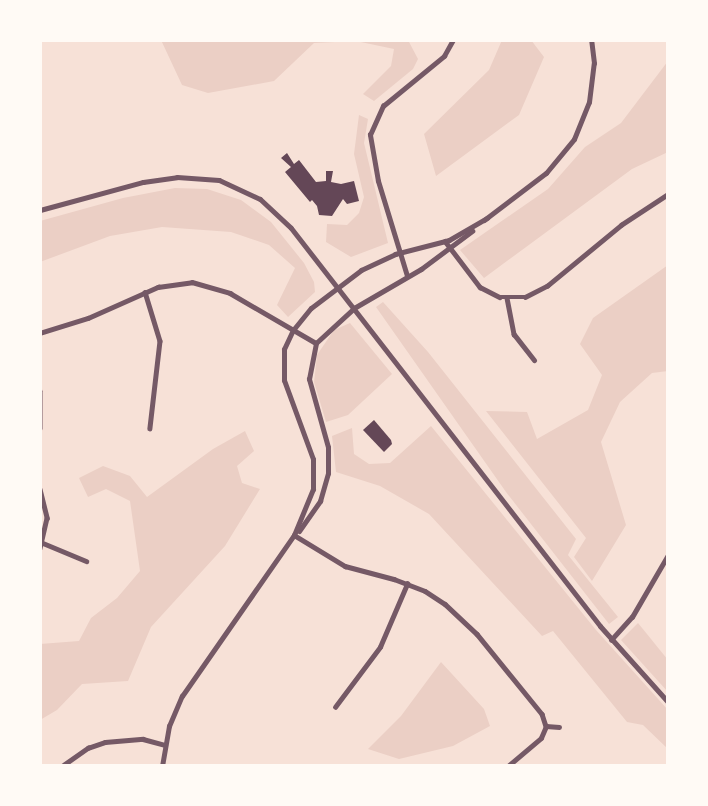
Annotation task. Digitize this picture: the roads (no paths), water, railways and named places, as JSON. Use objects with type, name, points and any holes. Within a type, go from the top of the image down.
[{"type":"street","points":[[407,276],[378,181],[370,135],[383,106],[444,56],[453,40]]},
{"type":"street","points":[[162,766],[175,709],[190,683],[320,501],[328,473],[328,447],[309,379],[316,343],[354,308],[450,249],[546,173],[573,139],[589,102],[594,63],[591,40]]},
{"type":"street","points":[[40,210],[167,178],[219,180],[251,194],[276,213],[337,286],[438,421],[611,639],[668,702]]},
{"type":"street","points":[[444,241],[480,287],[507,298],[525,297],[538,292],[621,225],[668,194]]},
{"type":"street","points":[[294,535],[308,505],[314,475],[308,441],[284,380],[284,349],[293,330],[311,308],[337,286],[369,265],[399,253],[444,241],[487,218]]},
{"type":"street","points":[[40,333],[88,318],[145,292],[182,282],[215,286],[316,343]]},
{"type":"street","points":[[145,292],[160,341],[150,428]]},
{"type":"street","points":[[507,298],[514,334],[534,360]]},
{"type":"street","points":[[40,391],[40,428]]},
{"type":"street","points":[[40,489],[47,518],[41,546],[86,561]]},
{"type":"street","points":[[294,535],[345,566],[407,584],[431,595],[471,628],[542,715],[547,726]]},
{"type":"street","points":[[611,639],[632,617],[666,563],[668,555]]},
{"type":"street","points":[[335,707],[380,647],[407,584]]},
{"type":"street","points":[[547,726],[559,727]]},
{"type":"street","points":[[508,766],[541,738],[547,726]]},
{"type":"street","points":[[62,766],[88,748],[105,741],[143,739],[165,745]]}]
